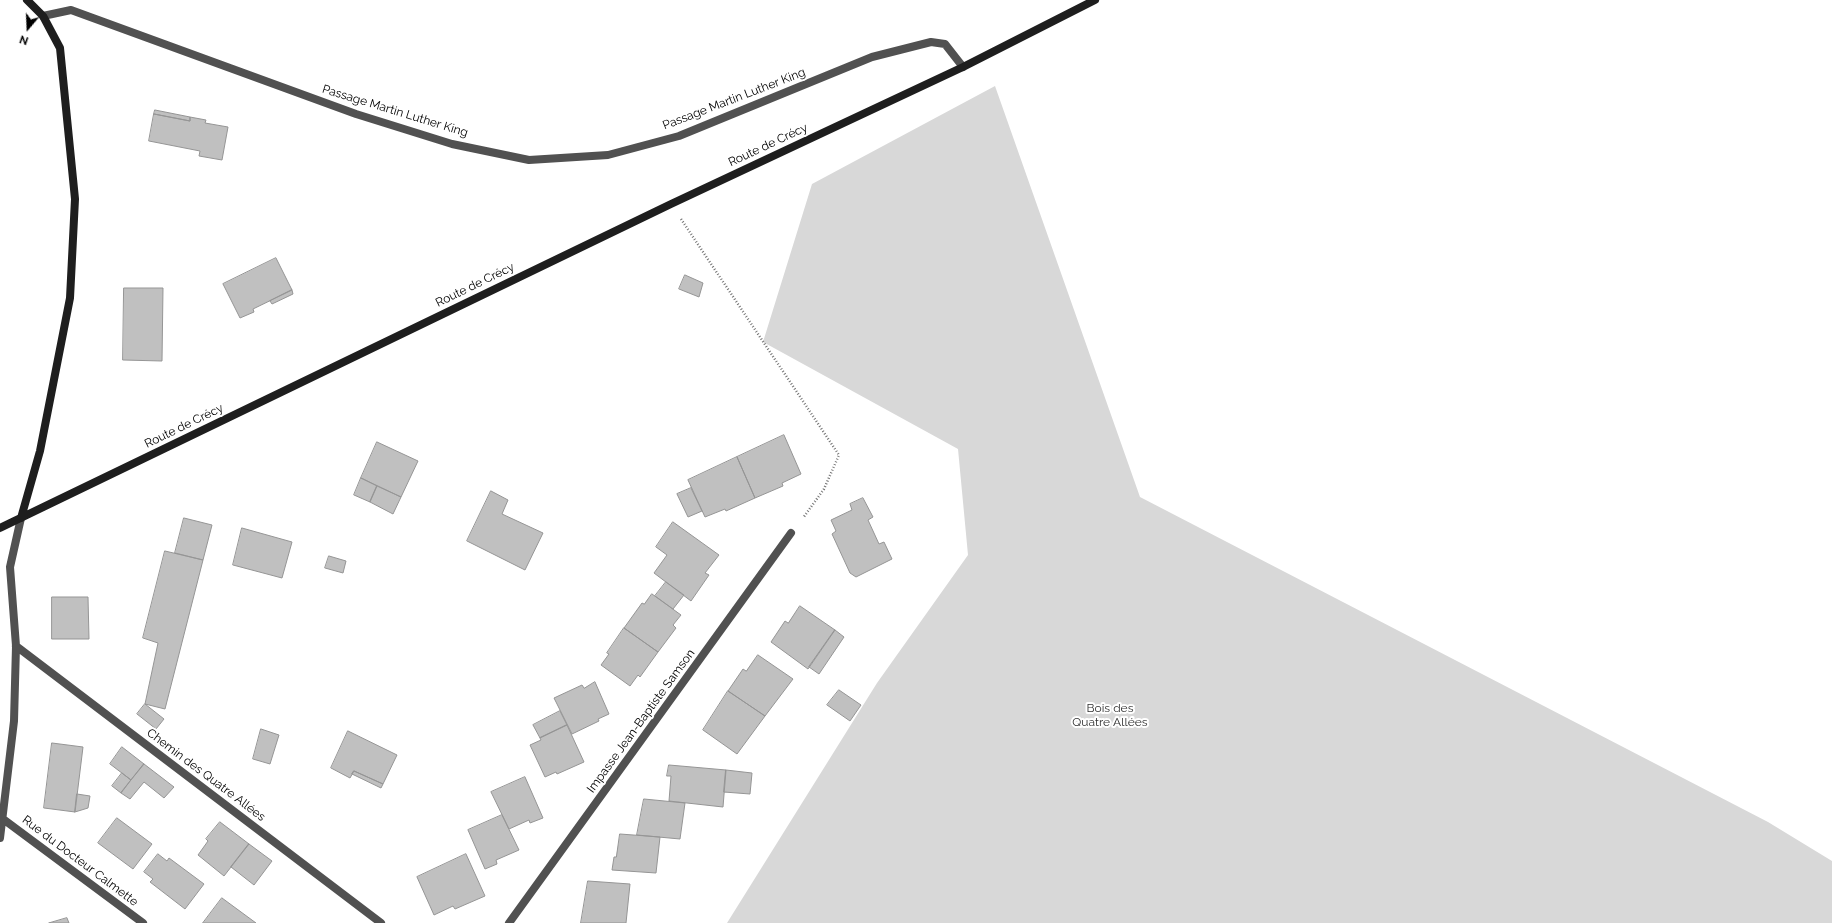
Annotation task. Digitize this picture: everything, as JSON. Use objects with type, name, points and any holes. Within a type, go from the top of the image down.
[{"type":"main road","points":[[21,518],[40,451],[70,298],[75,199],[60,48],[43,16],[27,0]]},
{"type":"main road","name":"Route de Crécy","points":[[0,528],[671,204],[963,67],[1095,0]]},
{"type":"street","name":"Passage Martin Luther King","points":[[43,16],[72,10],[356,114],[452,144],[529,160],[608,155],[679,136],[872,57],[931,42],[945,44],[963,67]]},
{"type":"street","points":[[0,838],[14,721],[16,646],[10,567],[21,518]]},
{"type":"street","name":"Impasse Jean-Baptiste Samson","points":[[509,923],[791,533]]},
{"type":"street","name":"Chemin des Quatre Allées","points":[[16,646],[381,923]]},
{"type":"street","name":"Rue du Docteur Calmette","points":[[3,819],[143,923]]},
{"type":"path","points":[[671,204],[839,455],[824,489],[791,533]]},
{"type":"green space","name":"Bois des Quatre Allées","points":[[995,86],[1140,497],[1768,822],[1832,861],[1832,923],[727,923],[877,683],[968,555],[958,449],[763,342],[812,184]]},
{"type":"building","points":[[155,110],[190,117],[190,121],[154,114]]},
{"type":"building","points":[[154,114],[190,121],[190,117],[206,120],[205,123],[228,127],[222,160],[199,156],[200,151],[149,141]]},
{"type":"building","points":[[276,258],[292,290],[253,309],[254,312],[240,318],[223,284]]},
{"type":"building","points":[[685,275],[703,283],[699,297],[679,289]]},
{"type":"building","points":[[124,288],[163,288],[162,361],[123,360]]},
{"type":"building","points":[[292,290],[293,294],[272,304],[270,301]]},
{"type":"building","points":[[784,435],[801,474],[782,483],[783,486],[755,498],[737,457]]},
{"type":"building","points":[[377,442],[418,461],[401,497],[361,478]]},
{"type":"building","points":[[737,457],[755,498],[726,511],[725,509],[705,517],[688,480]]},
{"type":"building","points":[[361,478],[377,486],[370,502],[354,495]]},
{"type":"building","points":[[377,486],[401,497],[393,514],[370,502]]},
{"type":"building","points":[[691,488],[702,511],[688,517],[677,494]]},
{"type":"building","points":[[491,491],[508,500],[502,514],[543,533],[525,570],[467,541]]},
{"type":"building","points":[[863,498],[873,517],[868,520],[879,544],[884,542],[892,559],[856,577],[850,573],[832,534],[836,531],[831,520],[852,510],[850,504]]},
{"type":"building","points":[[184,518],[212,525],[203,560],[175,553]]},
{"type":"building","points":[[673,522],[719,555],[705,573],[709,575],[691,601],[654,573],[667,555],[656,547]]},
{"type":"building","points":[[242,528],[292,542],[282,578],[233,565]]},
{"type":"building","points":[[165,551],[203,560],[165,709],[145,704],[158,643],[143,638]]},
{"type":"building","points":[[329,556],[346,561],[343,573],[325,568]]},
{"type":"building","points":[[666,582],[684,595],[673,609],[655,596]]},
{"type":"building","points":[[652,594],[681,615],[673,625],[676,628],[658,652],[624,628],[642,603],[644,604]]},
{"type":"building","points":[[52,597],[88,597],[89,639],[52,639]]},
{"type":"building","points":[[800,606],[835,630],[808,669],[771,642],[785,621],[788,623]]},
{"type":"building","points":[[624,628],[658,652],[640,677],[638,675],[630,686],[601,665],[609,654],[607,653]]},
{"type":"building","points":[[835,630],[844,637],[819,674],[809,667]]},
{"type":"building","points":[[758,655],[793,679],[765,716],[728,691],[743,669],[746,671]]},
{"type":"building","points":[[595,682],[609,714],[598,719],[599,721],[572,734],[554,698],[582,685],[584,688]]},
{"type":"building","points":[[839,690],[861,705],[850,721],[827,705]]},
{"type":"building","points":[[728,691],[765,716],[737,754],[703,730]]},
{"type":"building","points":[[145,704],[164,719],[156,729],[137,714]]},
{"type":"building","points":[[560,711],[567,725],[540,738],[533,725]]},
{"type":"building","points":[[567,725],[584,762],[557,774],[556,772],[545,777],[530,745],[541,740],[540,738]]},
{"type":"building","points":[[261,729],[279,735],[270,764],[253,759]]},
{"type":"building","points":[[348,731],[397,755],[383,784],[354,771],[350,778],[331,768]]},
{"type":"building","points":[[52,743],[83,747],[75,812],[44,808]]},
{"type":"building","points":[[122,747],[144,764],[131,780],[110,764]]},
{"type":"building","points":[[144,764],[174,787],[164,798],[144,782],[130,799],[121,793]]},
{"type":"building","points":[[669,765],[726,770],[723,807],[669,801],[671,776],[667,776]]},
{"type":"building","points":[[726,770],[752,773],[750,794],[724,792]]},
{"type":"building","points":[[354,771],[383,784],[381,788],[352,774]]},
{"type":"building","points":[[122,773],[131,780],[121,793],[112,786]]},
{"type":"building","points":[[525,777],[543,818],[530,823],[529,820],[509,829],[491,792]]},
{"type":"building","points":[[77,794],[90,796],[88,808],[75,812]]},
{"type":"building","points":[[644,799],[685,803],[680,839],[637,835]]},
{"type":"building","points":[[502,815],[519,850],[496,860],[497,864],[485,869],[468,830]]},
{"type":"building","points":[[117,818],[152,844],[133,869],[98,843]]},
{"type":"building","points":[[220,822],[249,844],[224,876],[198,855],[208,841],[206,839]]},
{"type":"building","points":[[620,834],[660,837],[656,873],[612,870]]},
{"type":"building","points":[[249,844],[272,861],[254,885],[231,867]]},
{"type":"building","points":[[158,854],[167,861],[169,858],[204,884],[185,909],[150,882],[153,879],[144,872]]},
{"type":"building","points":[[466,854],[485,896],[455,909],[453,906],[434,915],[417,877]]},
{"type":"building","points":[[588,881],[630,884],[626,923],[581,923]]},
{"type":"building","points":[[222,898],[256,923],[203,923]]},
{"type":"building","points":[[67,918],[69,923],[49,923]]}]
